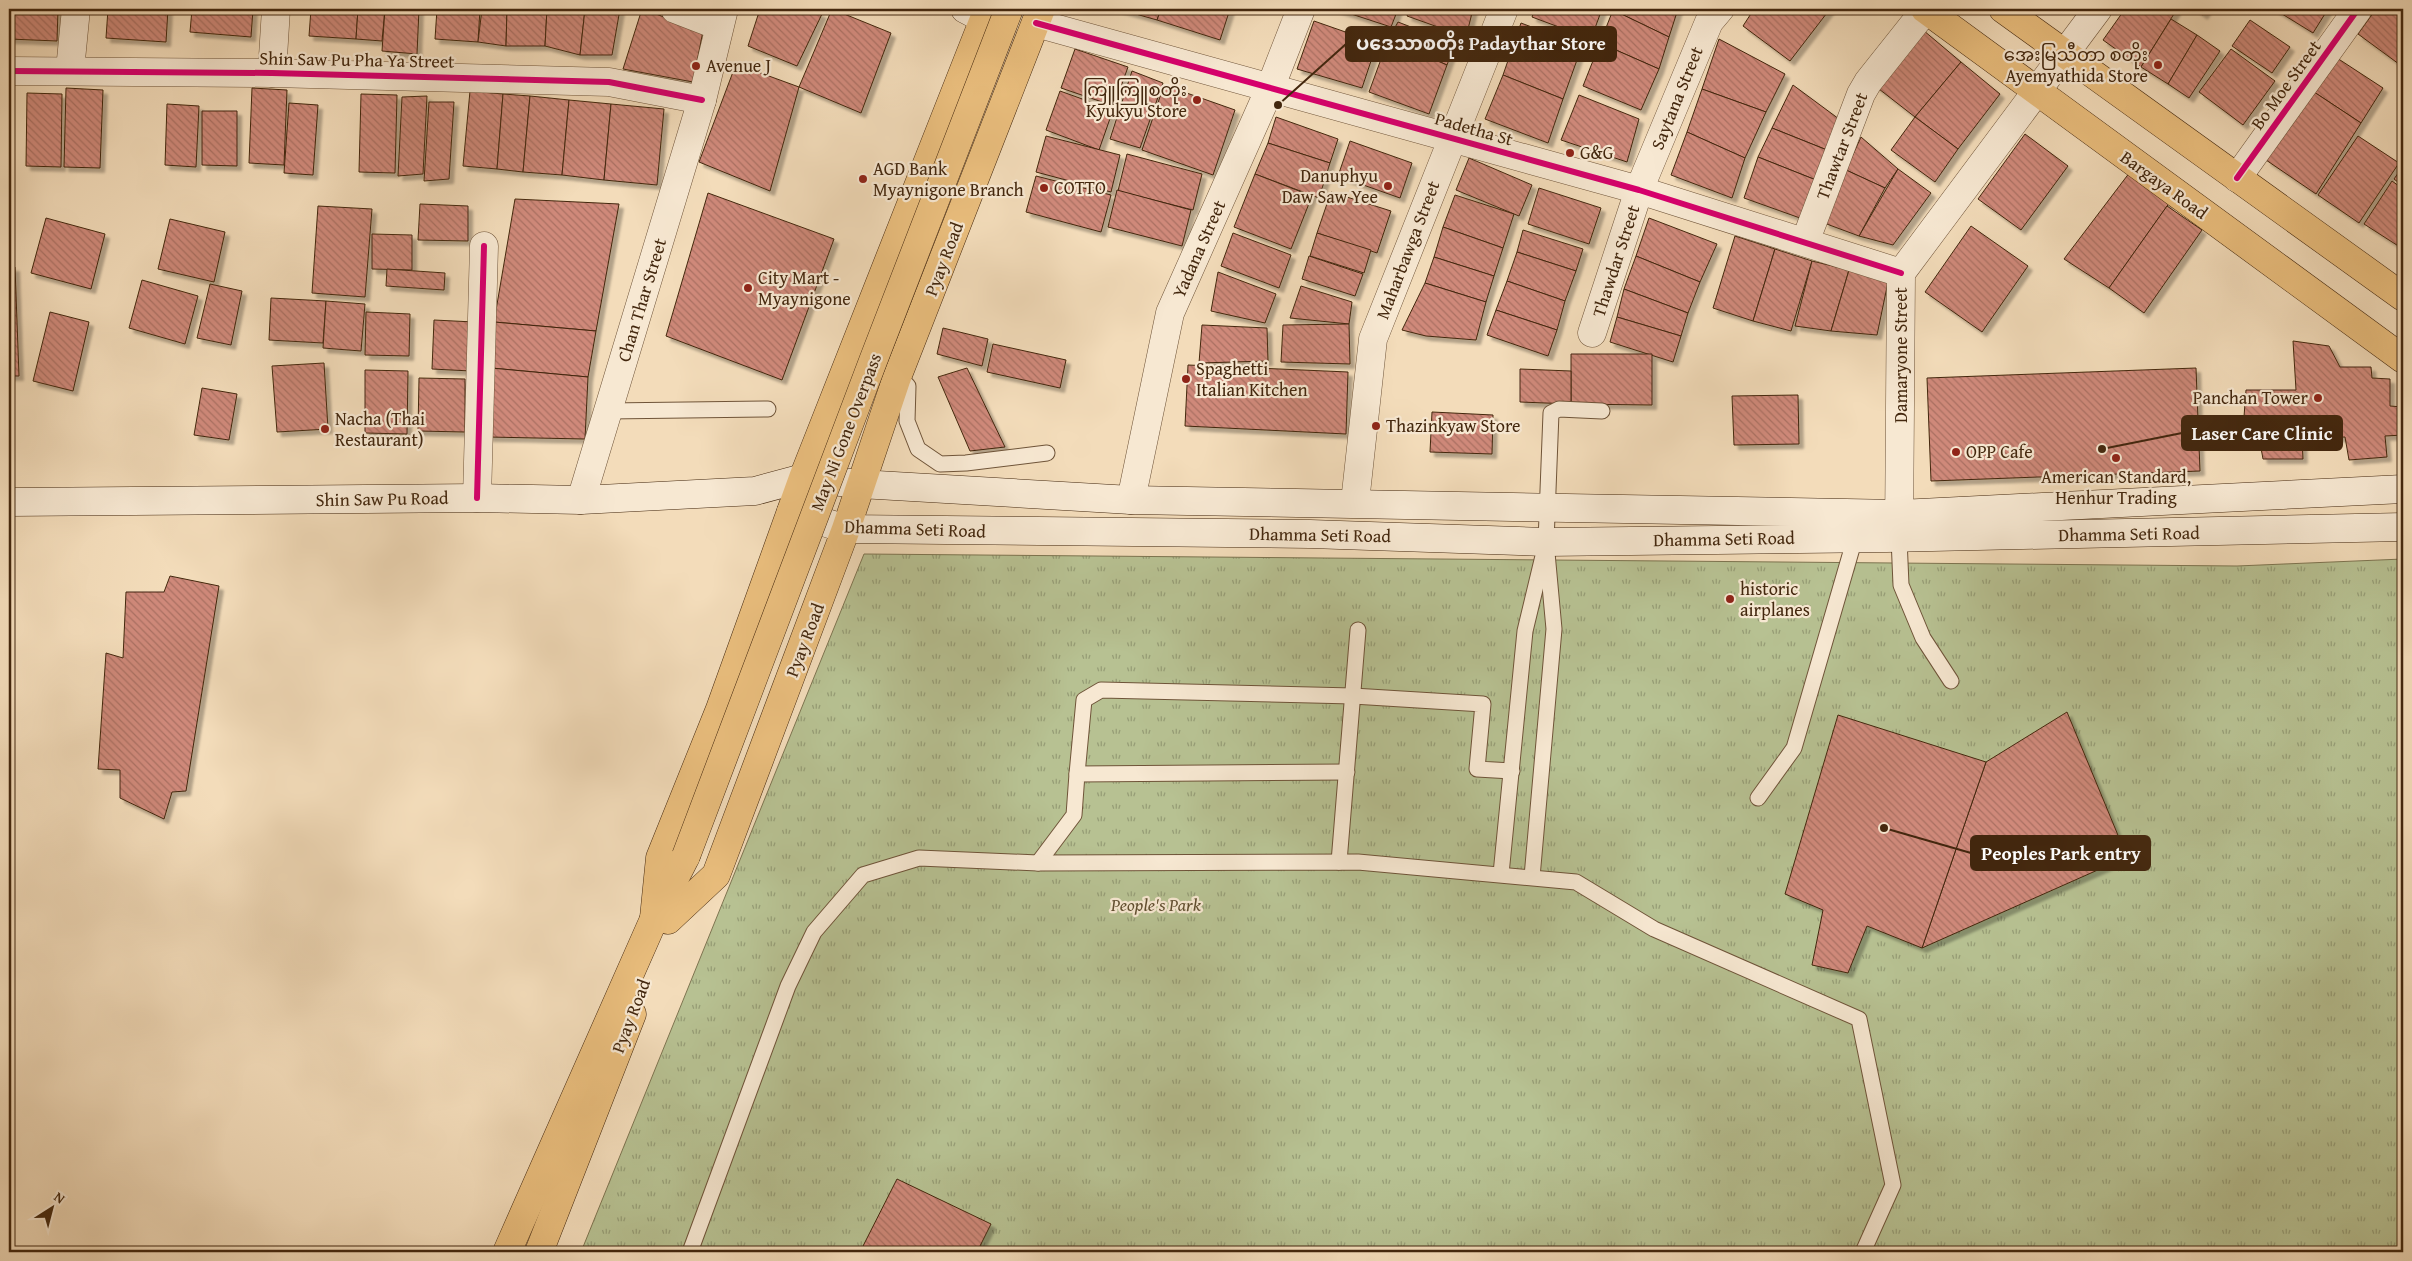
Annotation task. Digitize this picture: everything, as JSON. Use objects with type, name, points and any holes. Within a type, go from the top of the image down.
[{"type":"main road","name":"May Ni Gone Overpass","points":[[661,920],[1009,9]]},
{"type":"main road","name":"Bargaya Road","points":[[1925,9],[2403,359]]},
{"type":"main road","points":[[2003,9],[2238,178],[2400,287]]},
{"type":"main road","name":"Pyay Road","points":[[539,1252],[661,920],[660,858],[720,709],[803,478],[979,12]]},
{"type":"main road","name":"Pyay Road","points":[[507,1252],[661,920],[716,875],[846,530],[896,380],[1039,16]]},
{"type":"street","points":[[70,70],[76,9]]},
{"type":"street","points":[[272,73],[276,9]]},
{"type":"street","points":[[675,9],[722,17]]},
{"type":"street","name":"Yadana Street","points":[[1131,500],[1170,313],[1271,86],[1301,9]]},
{"type":"street","name":"Maharbawga Street","points":[[1355,502],[1373,339],[1504,9]]},
{"type":"street","name":"Saytana Street","points":[[1639,190],[1709,22],[1720,9]]},
{"type":"street","name":"Thawtar Street","points":[[1805,242],[1861,94],[1868,82],[1925,9]]},
{"type":"street","name":"Damaryone Street","points":[[1899,526],[1901,273],[2098,9]]},
{"type":"street","name":"Bo Moe Street","points":[[2238,178],[2358,9]]},
{"type":"street","name":"Padetha St","points":[[1039,16],[1271,86],[1639,190],[1901,273]]},
{"type":"street","name":"Chan Thar Street","points":[[581,500],[702,100],[722,17]]},
{"type":"street","name":"Shin Saw Pu Pha Ya Street","points":[[9,70],[272,73],[609,82],[702,100]]},
{"type":"street","name":"Thawdar Street","points":[[1592,333],[1639,190]]},
{"type":"street","points":[[477,498],[484,246]]},
{"type":"street","name":"Dhamma Seti Road","points":[[756,491],[803,478],[860,484],[1131,500],[1547,506],[1899,526],[2403,527]]},
{"type":"street","name":"Dhamma Seti Road","points":[[756,491],[792,512],[846,530],[1310,534],[1546,542],[1855,538],[1899,526],[2403,489]]},
{"type":"street","name":"Shin Saw Pu Road","points":[[9,502],[477,498],[581,500],[756,491]]},
{"type":"lane","points":[[896,380],[902,380],[908,386],[907,421],[918,449],[940,464],[966,463],[1047,453]]},
{"type":"lane","points":[[1532,877],[1554,630],[1546,542],[1551,414],[1559,408],[1602,411]]},
{"type":"lane","points":[[608,410],[768,409]]},
{"type":"lane","points":[[1899,526],[1901,585],[1923,638],[1951,681]]},
{"type":"lane","points":[[1758,798],[1794,748],[1855,538]]},
{"type":"lane","points":[[1501,874],[1525,631],[1546,542]]},
{"type":"lane","points":[[1339,862],[1358,630]]},
{"type":"lane","points":[[1038,863],[1074,815],[1084,700],[1101,690],[1353,696],[1483,704],[1477,769],[1512,771]]},
{"type":"lane","points":[[1077,774],[1347,772]]},
{"type":"lane","points":[[690,1252],[788,986],[814,932],[863,876],[920,858],[1038,863],[1339,862],[1420,866],[1576,882],[1654,930],[1859,1019],[1894,1185],[1863,1252]]},
{"type":"green space","name":"People's Park","points":[[864,554],[2237,566],[2403,559],[2403,1252],[581,1252]]},
{"type":"building","points":[[9,9],[58,9],[57,41],[9,39]]},
{"type":"building","points":[[108,9],[168,9],[166,42],[106,38]]},
{"type":"building","points":[[192,9],[253,9],[251,37],[190,32]]},
{"type":"building","points":[[311,9],[358,9],[356,39],[309,36]]},
{"type":"building","points":[[358,9],[385,9],[382,41],[356,39]]},
{"type":"building","points":[[385,9],[419,9],[417,54],[382,51]]},
{"type":"building","points":[[437,9],[480,9],[478,42],[435,39]]},
{"type":"building","points":[[482,9],[507,9],[506,46],[478,42]]},
{"type":"building","points":[[507,9],[547,9],[545,46],[506,46]]},
{"type":"building","points":[[547,9],[585,9],[580,55],[545,46]]},
{"type":"building","points":[[585,9],[620,9],[612,55],[580,55]]},
{"type":"building","points":[[642,9],[703,31],[693,82],[623,69]]},
{"type":"building","points":[[760,9],[812,9],[822,14],[797,66],[748,46]]},
{"type":"building","points":[[832,9],[891,33],[861,113],[799,87]]},
{"type":"building","points":[[1118,9],[1161,9],[1157,20]]},
{"type":"building","points":[[1161,9],[1230,9],[1220,40],[1157,20]]},
{"type":"building","points":[[1336,9],[1398,9],[1391,27]]},
{"type":"building","points":[[1410,9],[1473,9],[1466,37],[1407,16]]},
{"type":"building","points":[[1535,9],[1602,9],[1591,39],[1532,17]]},
{"type":"building","points":[[1614,9],[1678,9],[1669,37]]},
{"type":"building","points":[[1754,9],[1830,9],[1790,61],[1743,26]]},
{"type":"building","points":[[2125,9],[2177,9],[2141,67],[2103,40]]},
{"type":"building","points":[[2195,9],[2207,9],[2203,15]]},
{"type":"building","points":[[2274,9],[2328,9],[2313,33]]},
{"type":"building","points":[[2376,9],[2403,9],[2403,67],[2358,34]]},
{"type":"building","points":[[1613,10],[1669,37],[1659,69],[1600,43]]},
{"type":"building","points":[[2171,19],[2197,35],[2168,84],[2141,67]]},
{"type":"building","points":[[2250,20],[2290,47],[2272,73],[2232,46]]},
{"type":"building","points":[[1314,21],[1377,43],[1362,88],[1297,69]]},
{"type":"building","points":[[1398,22],[1455,44],[1447,65],[1388,40]]},
{"type":"building","points":[[1521,23],[1582,46],[1563,99],[1503,75]]},
{"type":"building","points":[[1917,25],[1961,62],[1915,117],[1870,82]]},
{"type":"building","points":[[2197,35],[2220,51],[2189,98],[2168,84]]},
{"type":"building","points":[[1719,39],[1785,74],[1766,112],[1702,89]]},
{"type":"building","points":[[1388,40],[1447,65],[1429,114],[1369,92]]},
{"type":"building","points":[[1600,43],[1659,69],[1641,110],[1583,86]]},
{"type":"building","points":[[1075,49],[1128,67],[1114,106],[1061,88]]},
{"type":"building","points":[[2231,49],[2275,81],[2243,125],[2199,92]]},
{"type":"building","points":[[2337,58],[2383,88],[2361,123],[2314,92]]},
{"type":"building","points":[[1961,62],[2000,94],[1958,149],[1915,117]]},
{"type":"building","points":[[736,64],[799,87],[770,191],[699,162]]},
{"type":"building","points":[[1132,71],[1163,83],[1140,148],[1110,139]]},
{"type":"building","points":[[1503,75],[1563,99],[1548,143],[1485,119]]},
{"type":"building","points":[[1164,85],[1235,110],[1213,175],[1142,150]]},
{"type":"building","points":[[1793,85],[1839,119],[1827,150],[1772,128]]},
{"type":"building","points":[[66,88],[103,90],[100,168],[64,167]]},
{"type":"building","points":[[252,88],[287,90],[284,165],[249,163]]},
{"type":"building","points":[[1702,89],[1766,112],[1745,158],[1687,132]]},
{"type":"building","points":[[470,91],[503,94],[497,169],[463,166]]},
{"type":"building","points":[[1060,91],[1113,110],[1099,150],[1046,130]]},
{"type":"building","points":[[2314,92],[2361,123],[2316,194],[2266,160]]},
{"type":"building","points":[[27,93],[62,94],[61,167],[26,166]]},
{"type":"building","points":[[361,94],[397,95],[395,173],[359,172]]},
{"type":"building","points":[[503,94],[530,96],[523,172],[497,169]]},
{"type":"building","points":[[1579,95],[1639,119],[1627,162],[1561,140]]},
{"type":"building","points":[[427,96],[423,174],[398,176],[402,97]]},
{"type":"building","points":[[530,96],[569,100],[562,175],[523,172]]},
{"type":"building","points":[[569,100],[611,104],[604,180],[562,175]]},
{"type":"building","points":[[429,102],[454,102],[449,179],[424,181]]},
{"type":"building","points":[[289,103],[318,105],[313,175],[284,173]]},
{"type":"building","points":[[167,104],[199,106],[196,167],[165,165]]},
{"type":"building","points":[[611,104],[664,109],[657,185],[604,180]]},
{"type":"building","points":[[202,111],[237,111],[237,166],[202,165]]},
{"type":"building","points":[[1276,117],[1338,139],[1330,163],[1268,143]]},
{"type":"building","points":[[1915,117],[1958,149],[1935,182],[1891,150]]},
{"type":"building","points":[[1772,128],[1827,150],[1816,180],[1758,157]]},
{"type":"building","points":[[1687,132],[1745,158],[1732,198],[1671,175]]},
{"type":"building","points":[[2025,134],[2068,166],[2021,230],[1978,199]]},
{"type":"building","points":[[1046,136],[1120,155],[1111,192],[1036,172]]},
{"type":"building","points":[[2358,136],[2399,163],[2359,223],[2318,195]]},
{"type":"building","points":[[1861,137],[1898,169],[1885,188],[1846,170]]},
{"type":"building","points":[[1350,141],[1412,163],[1400,198],[1338,176]]},
{"type":"building","points":[[1268,143],[1330,163],[1319,198],[1255,174]]},
{"type":"building","points":[[1127,154],[1202,174],[1193,210],[1118,191]]},
{"type":"building","points":[[1758,157],[1816,180],[1800,218],[1744,198]]},
{"type":"building","points":[[1469,158],[1532,185],[1519,216],[1456,190]]},
{"type":"building","points":[[2403,166],[2403,186],[2394,179]]},
{"type":"building","points":[[1898,169],[1931,193],[1893,245],[1859,236]]},
{"type":"building","points":[[1846,170],[1885,188],[1859,236],[1824,223]]},
{"type":"building","points":[[2130,172],[2170,202],[2109,288],[2064,259]]},
{"type":"building","points":[[1255,174],[1312,196],[1291,249],[1234,227]]},
{"type":"building","points":[[1036,176],[1111,195],[1101,232],[1026,212]]},
{"type":"building","points":[[2392,181],[2403,189],[2403,249],[2364,224]]},
{"type":"building","points":[[1539,188],[1601,208],[1589,244],[1528,224]]},
{"type":"building","points":[[1117,190],[1191,210],[1182,246],[1108,227]]},
{"type":"building","points":[[1331,192],[1391,211],[1377,253],[1317,233]]},
{"type":"building","name":"City Mart - Myaynigone","points":[[708,193],[834,239],[782,380],[666,336]]},
{"type":"building","points":[[1455,195],[1514,214],[1503,248],[1443,227]]},
{"type":"building","points":[[515,199],[619,204],[596,331],[494,322]]},
{"type":"building","points":[[420,204],[468,206],[468,241],[418,240]]},
{"type":"building","points":[[318,206],[372,209],[365,297],[312,293]]},
{"type":"building","points":[[2167,206],[2202,230],[2144,313],[2109,288]]},
{"type":"building","points":[[46,218],[105,234],[91,289],[31,273]]},
{"type":"building","points":[[1649,218],[1717,244],[1700,282],[1636,256]]},
{"type":"building","points":[[170,219],[225,232],[214,282],[158,269]]},
{"type":"building","points":[[1971,226],[2028,266],[1982,332],[1925,292]]},
{"type":"building","points":[[1443,227],[1503,248],[1494,276],[1434,257]]},
{"type":"building","points":[[1523,230],[1583,249],[1576,271],[1517,252]]},
{"type":"building","points":[[1233,233],[1291,255],[1279,288],[1221,266]]},
{"type":"building","points":[[1317,233],[1371,250],[1364,273],[1310,256]]},
{"type":"building","points":[[372,234],[412,235],[412,270],[372,269]]},
{"type":"building","points":[[1735,236],[1775,249],[1753,321],[1713,308]]},
{"type":"building","points":[[1775,249],[1812,261],[1791,331],[1753,321]]},
{"type":"building","points":[[1517,252],[1576,271],[1565,301],[1507,281]]},
{"type":"building","points":[[1309,256],[1363,274],[1355,296],[1302,279]]},
{"type":"building","points":[[1636,256],[1700,282],[1688,313],[1624,289]]},
{"type":"building","points":[[1434,257],[1494,276],[1486,302],[1425,283]]},
{"type":"building","points":[[1812,261],[1849,270],[1831,331],[1795,326]]},
{"type":"building","points":[[9,267],[15,267],[19,376],[9,376]]},
{"type":"building","points":[[387,269],[445,273],[444,290],[386,286]]},
{"type":"building","points":[[1849,270],[1888,282],[1877,335],[1831,331]]},
{"type":"building","points":[[1218,272],[1276,294],[1265,323],[1211,311]]},
{"type":"building","points":[[142,280],[198,296],[185,344],[129,328]]},
{"type":"building","points":[[1507,281],[1565,301],[1557,330],[1496,310]]},
{"type":"building","points":[[1425,283],[1486,302],[1476,340],[1426,336],[1402,330]]},
{"type":"building","points":[[210,284],[242,291],[231,345],[197,338]]},
{"type":"building","points":[[1301,286],[1352,302],[1349,324],[1290,318]]},
{"type":"building","points":[[1624,289],[1688,313],[1681,336],[1617,317]]},
{"type":"building","points":[[271,298],[326,301],[323,343],[269,340]]},
{"type":"building","points":[[326,301],[365,304],[361,351],[323,348]]},
{"type":"building","points":[[1496,310],[1557,330],[1548,356],[1487,335]]},
{"type":"building","points":[[50,312],[89,322],[73,391],[33,381]]},
{"type":"building","points":[[366,312],[410,314],[409,356],[365,355]]},
{"type":"building","points":[[1617,317],[1681,336],[1673,362],[1610,342]]},
{"type":"building","points":[[434,320],[474,322],[471,371],[432,369]]},
{"type":"building","points":[[494,322],[596,331],[588,377],[491,368]]},
{"type":"building","points":[[1349,324],[1350,364],[1281,362],[1283,325]]},
{"type":"building","points":[[1202,325],[1267,328],[1268,361],[1199,363]]},
{"type":"building","points":[[943,328],[988,339],[982,366],[937,354]]},
{"type":"building","name":"Panchan Tower","points":[[2293,341],[2329,346],[2340,367],[2371,367],[2372,378],[2390,379],[2390,406],[2403,407],[2403,435],[2385,436],[2387,457],[2349,460],[2345,437],[2302,439],[2303,459],[2263,459],[2259,437],[2243,430],[2246,390],[2296,390]]},
{"type":"building","points":[[993,344],[1066,360],[1060,388],[987,372]]},
{"type":"building","points":[[1571,354],[1652,354],[1652,405],[1571,404]]},
{"type":"building","points":[[324,363],[328,429],[277,432],[272,366]]},
{"type":"building","points":[[1188,365],[1348,372],[1346,434],[1185,426]]},
{"type":"building","points":[[491,368],[588,377],[585,439],[488,437]]},
{"type":"building","points":[[967,368],[1005,447],[970,451],[938,377]]},
{"type":"building","points":[[2196,368],[2200,471],[1931,481],[1927,378]]},
{"type":"building","points":[[1520,369],[1571,371],[1571,404],[1520,402]]},
{"type":"building","points":[[365,370],[408,371],[407,434],[365,433]]},
{"type":"building","points":[[419,378],[465,379],[465,432],[418,431]]},
{"type":"building","points":[[202,388],[237,394],[229,440],[194,435]]},
{"type":"building","points":[[1798,395],[1799,444],[1734,445],[1732,396]]},
{"type":"building","points":[[1432,412],[1493,415],[1492,454],[1430,452]]},
{"type":"building","points":[[170,576],[219,586],[186,791],[172,792],[164,819],[120,798],[120,770],[98,769],[106,653],[123,658],[126,592],[164,592]]},
{"type":"building","points":[[2067,712],[2127,857],[1922,948],[1986,762]]},
{"type":"building","points":[[1838,715],[1986,762],[1922,948],[1867,926],[1848,973],[1812,965],[1823,910],[1785,894]]},
{"type":"building","points":[[897,1179],[991,1224],[977,1252],[860,1252]]},
{"type":"cycle path","points":[[2237,178],[2358,9]]},
{"type":"cycle path","points":[[1036,23],[1639,190],[1901,273]]},
{"type":"cycle path","points":[[9,71],[272,73],[609,82],[702,100]]},
{"type":"cycle path","points":[[477,498],[484,246]]},
{"type":"place","name":"အေးမြသီတာ စတိုး Ayemyathida Store","points":[[2158,65]]},
{"type":"place","name":"Avenue J","points":[[696,66]]},
{"type":"place","name":"ကြူကြူစတိုး Kyukyu Store","points":[[1197,100]]},
{"type":"place","name":"ပဒေသာစတိုး Padaythar Store","points":[[1278,105]]},
{"type":"place","name":"G&G","points":[[1570,153]]},
{"type":"place","name":"AGD Bank Myaynigone Branch","points":[[863,179]]},
{"type":"place","name":"Danuphyu Daw Saw Yee","points":[[1388,186]]},
{"type":"place","name":"COTTO","points":[[1044,188]]},
{"type":"place","name":"City Mart - Myaynigone","points":[[748,288]]},
{"type":"place","name":"Spaghetti Italian Kitchen","points":[[1186,379]]},
{"type":"place","name":"Panchan Tower","points":[[2318,398]]},
{"type":"place","name":"Thazinkyaw Store","points":[[1376,426]]},
{"type":"place","name":"Nacha (Thai Restaurant)","points":[[325,429]]},
{"type":"place","name":"Laser Care Clinic","points":[[2102,449]]},
{"type":"place","name":"OPP Cafe","points":[[1956,452]]},
{"type":"place","name":"American Standard, Henhur Trading","points":[[2116,458]]},
{"type":"place","name":"historic airplanes","points":[[1730,599]]},
{"type":"place","name":"Peoples Park entry","points":[[1884,828]]}]
